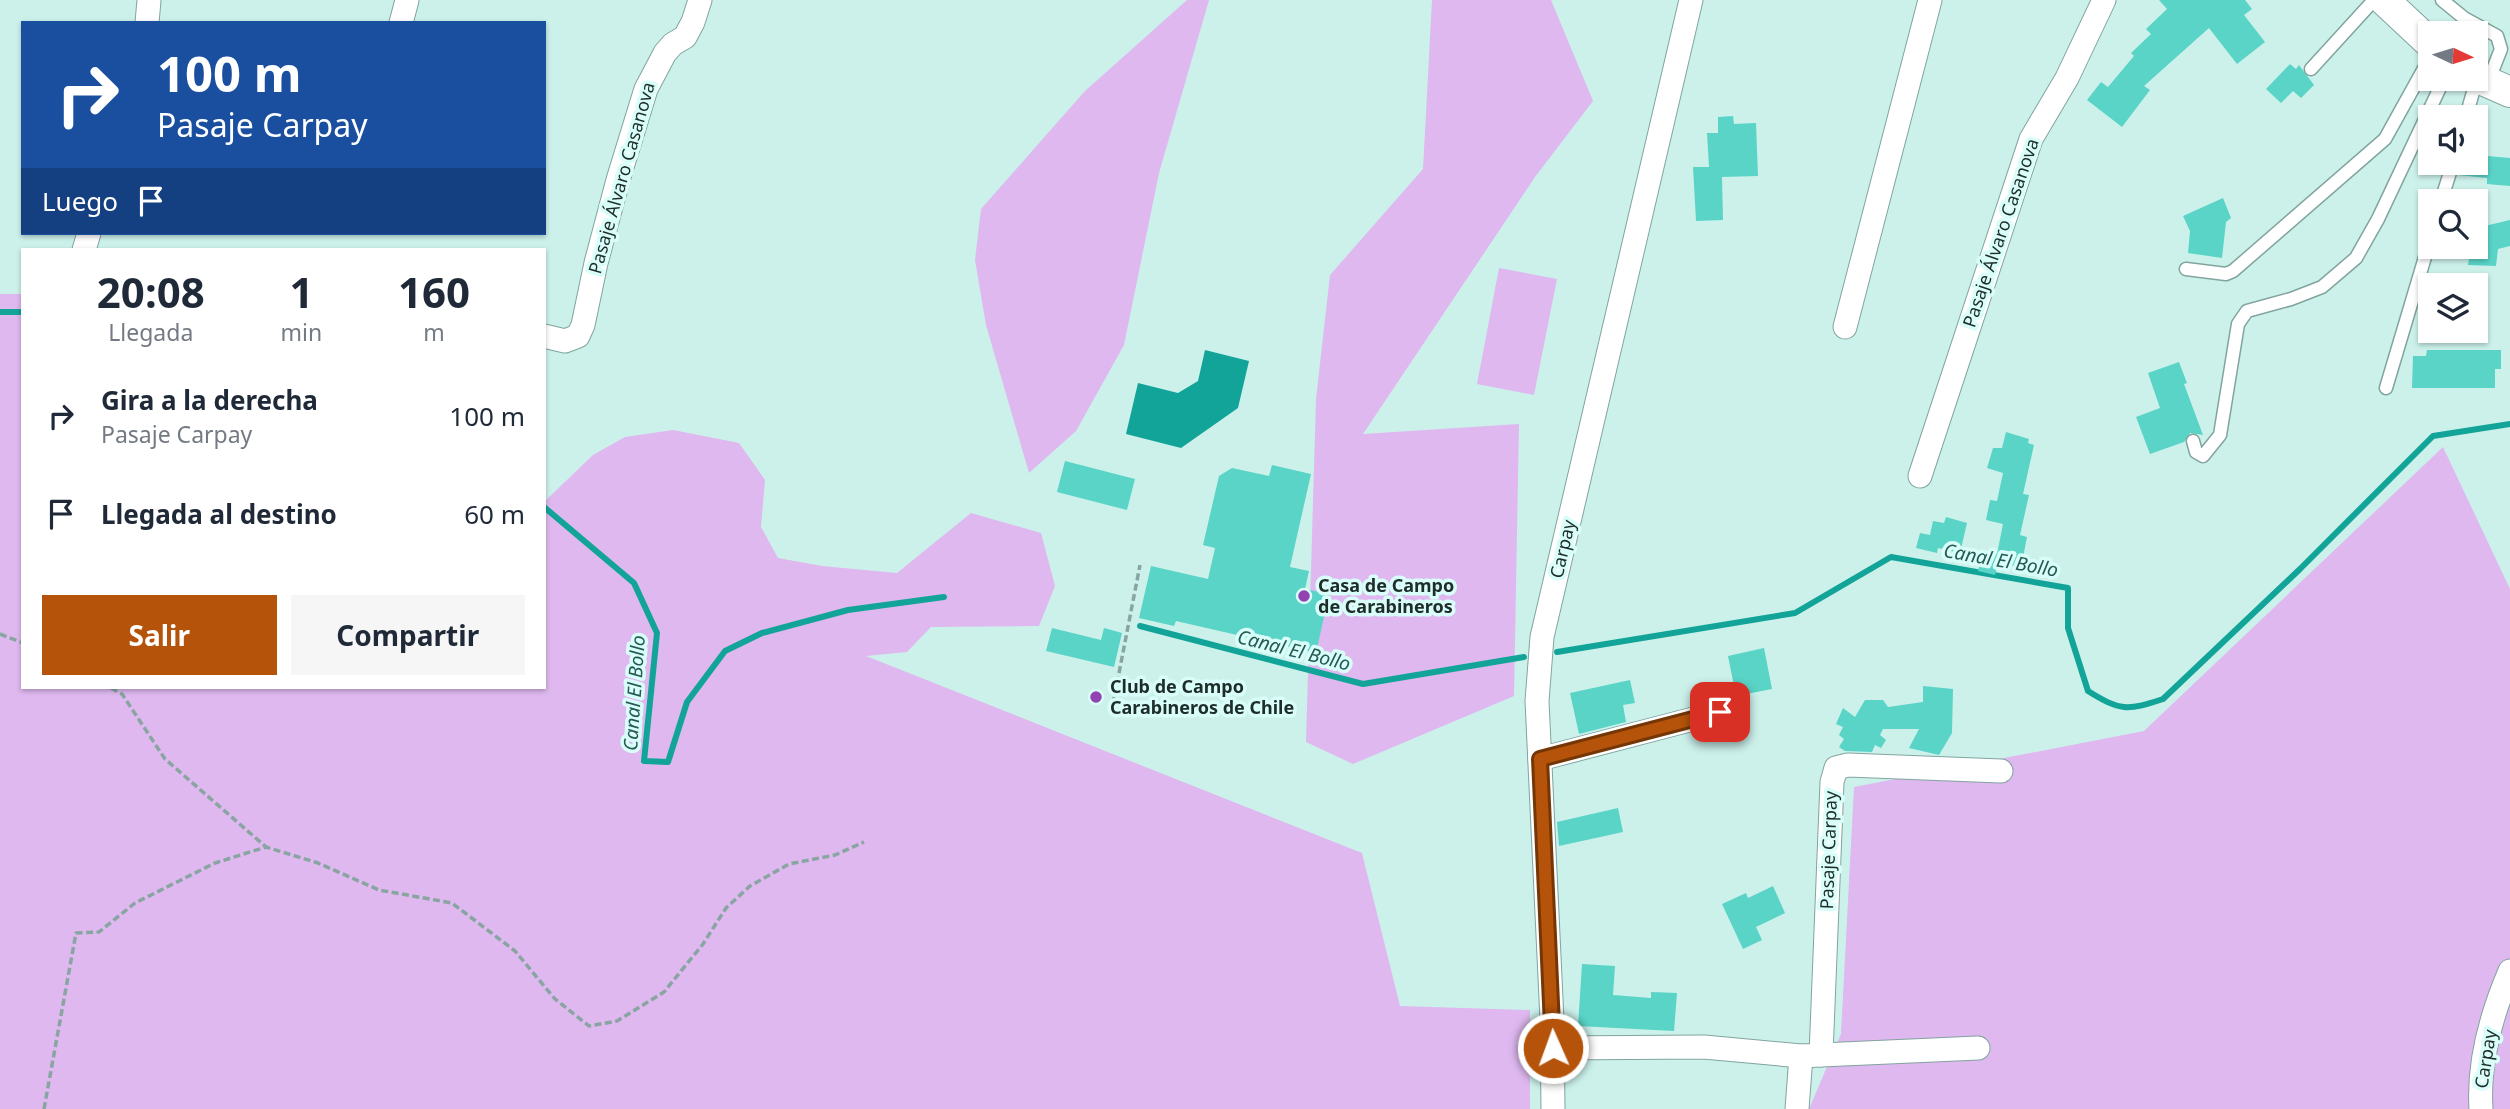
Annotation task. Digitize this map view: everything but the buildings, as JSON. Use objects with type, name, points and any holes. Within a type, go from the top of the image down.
[{"type":"street","points":[[147,21],[149,0]]},
{"type":"street","points":[[402,21],[407,0]]},
{"type":"street","name":"Pasaje Álvaro Casanova","points":[[546,337],[565,341],[578,336],[583,325],[618,180],[646,89],[665,53],[685,37],[694,22],[700,0]]},
{"type":"street","name":"Carpay","points":[[1553,1109],[1553,1048],[1537,701],[1542,637],[1691,0]]},
{"type":"street","points":[[1845,327],[1930,0]]},
{"type":"street","name":"Pasaje Álvaro Casanova","points":[[1920,476],[2031,139],[2067,78],[2104,0]]},
{"type":"street","points":[[2384,0],[2418,32]]},
{"type":"street","points":[[1540,759],[1720,712]]},
{"type":"street","name":"Pasaje Carpay","points":[[1797,1109],[1811,1055],[1832,782],[1836,768],[1848,765],[2001,771]]},
{"type":"street","name":"Carpay","points":[[2481,1109],[2480,1095],[2489,1031],[2510,971]]},
{"type":"street","points":[[1553,1048],[1704,1047],[1811,1055],[1978,1048]]},
{"type":"lane","points":[[2311,69],[2374,0]]},
{"type":"lane","points":[[2442,0],[2468,21]]},
{"type":"lane","points":[[2488,31],[2497,36],[2501,49],[2488,82]]},
{"type":"lane","points":[[2186,269],[2226,274],[2233,271],[2385,139],[2418,79]]},
{"type":"lane","points":[[2193,441],[2196,452],[2203,456],[2220,435],[2238,324],[2242,316],[2247,311],[2322,288],[2357,258],[2438,91]]},
{"type":"lane","points":[[2386,388],[2424,259]]},
{"type":"path","points":[[1113,704],[1140,565]]},
{"type":"path","points":[[0,634],[21,642]]},
{"type":"path","points":[[113,689],[122,694],[165,759],[266,847],[318,863],[379,890],[452,903],[515,950],[555,999],[589,1026],[617,1021],[664,992],[703,944],[726,908],[750,886],[789,864],[835,855],[864,842]]},
{"type":"path","points":[[44,1109],[76,933],[99,932],[135,903],[215,863],[266,847]]},
{"type":"shaded area","points":[[1187,0],[1209,0],[1159,173],[1124,345],[1076,431],[1029,473],[986,325],[975,260],[981,209],[1085,91]]},
{"type":"shaded area","points":[[1432,0],[1551,0],[1593,101],[1535,177],[1363,434],[1519,424],[1514,696],[1353,764],[1306,742],[1316,399],[1330,275],[1423,169]]},
{"type":"shaded area","points":[[1499,268],[1557,279],[1534,395],[1477,384]]},
{"type":"shaded area","points":[[0,294],[21,294],[21,689],[546,689],[546,500],[593,455],[625,437],[673,430],[739,443],[765,480],[761,527],[778,558],[822,566],[897,573],[971,513],[1041,533],[1055,586],[1039,626],[931,627],[907,652],[866,656],[1362,853],[1400,1006],[1530,1010],[1530,1109],[0,1109]]},
{"type":"shaded area","points":[[2443,447],[2510,589],[2510,1109],[1809,1109],[1841,1034],[1854,787],[2144,731]]},
{"type":"water","points":[[1205,350],[1249,361],[1238,408],[1181,448],[1126,434],[1138,383],[1178,393],[1198,381]]},
{"type":"waterway","name":"Canal El Bollo","points":[[0,312],[21,312]]},
{"type":"waterway","name":"Canal El Bollo","points":[[1557,652],[1795,613],[1891,557],[2068,588],[2068,628],[2088,691],[2116,705],[2141,706],[2163,699],[2300,569],[2433,436],[2510,424]]},
{"type":"waterway","name":"Canal El Bollo","points":[[546,509],[634,583],[657,633],[644,761],[668,762],[687,702],[725,651],[762,633],[848,610],[944,597]]},
{"type":"waterway","name":"Canal El Bollo","points":[[1140,626],[1363,684],[1524,657]]},
{"type":"place","name":"Casa de Campo de Carabineros","points":[[1304,596]]},
{"type":"place","name":"Club de Campo Carabineros de Chile","points":[[1096,697]]},
{"type":"route","points":[[1553,1048],[1540,759],[1720,712]]}]
